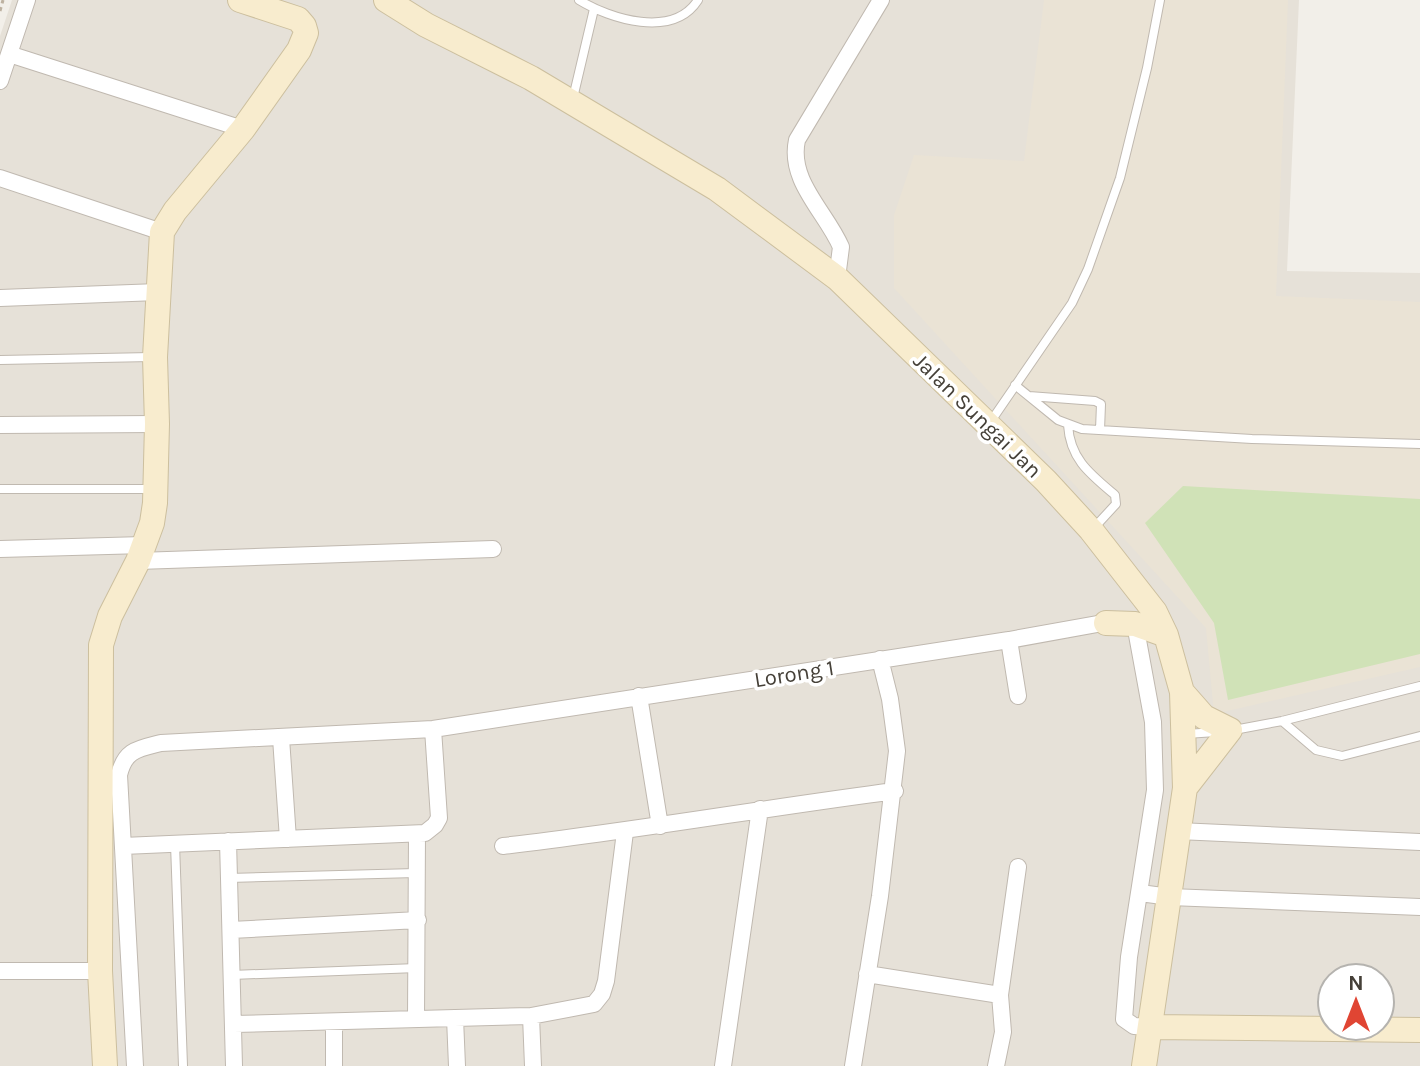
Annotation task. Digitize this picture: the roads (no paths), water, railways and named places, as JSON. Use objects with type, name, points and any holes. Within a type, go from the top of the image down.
[{"type":"main road","points":[[105,1066],[100,971],[101,645],[110,616],[152,523],[156,489],[155,357],[162,232],[175,211],[243,129],[299,50],[306,33],[298,19],[240,0]]},
{"type":"main road","name":"Jalan Sungai Jan","points":[[386,0],[426,25],[572,102],[717,189],[837,278],[988,424],[1091,530],[1134,585],[1145,618],[1166,635],[1182,692],[1185,735],[1185,788],[1144,1066]]},
{"type":"main road","points":[[1102,623],[1125,604],[1134,585]]},
{"type":"main road","points":[[1102,623],[1145,618]]},
{"type":"main road","points":[[1182,692],[1204,717],[1230,730],[1185,788]]},
{"type":"main road","points":[[1151,1027],[1420,1030]]},
{"type":"street","points":[[0,81],[27,0]]},
{"type":"street","points":[[837,278],[841,247],[804,185],[794,151],[797,140],[881,0]]},
{"type":"street","points":[[9,54],[243,129]]},
{"type":"street","points":[[0,178],[162,232]]},
{"type":"street","points":[[0,298],[158,292]]},
{"type":"street","points":[[0,425],[157,424]]},
{"type":"street","points":[[0,549],[141,553],[493,549]]},
{"type":"street","points":[[1145,618],[1155,790],[1129,957],[1124,1019],[1134,1026],[1151,1027]]},
{"type":"street","name":"Lorong 1","points":[[135,1066],[119,775],[122,761],[130,753],[161,743],[433,729],[1102,623]]},
{"type":"street","points":[[1009,640],[1018,696]]},
{"type":"street","points":[[853,1066],[895,791],[897,751],[890,699],[880,659]]},
{"type":"street","points":[[639,696],[660,826]]},
{"type":"street","points":[[123,846],[417,834],[431,829],[439,818],[433,729]]},
{"type":"street","points":[[281,738],[288,839]]},
{"type":"street","points":[[503,846],[625,832],[760,809],[895,791]]},
{"type":"street","points":[[723,1066],[760,809]]},
{"type":"street","points":[[1178,831],[1420,842]]},
{"type":"street","points":[[234,1024],[531,1016],[594,1004],[602,994],[606,981],[625,832]]},
{"type":"street","points":[[416,1019],[417,834]]},
{"type":"street","points":[[228,841],[234,1066]]},
{"type":"street","points":[[996,1066],[1003,1032],[1000,995],[1018,867]]},
{"type":"street","points":[[1140,893],[1170,897],[1420,907]]},
{"type":"street","points":[[231,930],[418,920]]},
{"type":"street","points":[[0,971],[100,971]]},
{"type":"street","points":[[867,974],[1000,995]]},
{"type":"street","points":[[531,1016],[533,1066]]},
{"type":"street","points":[[455,1018],[457,1066]]},
{"type":"street","points":[[334,1023],[334,1066]]},
{"type":"lane","points":[[579,0],[613,17],[651,22],[682,16],[698,0]]},
{"type":"lane","points":[[988,424],[1072,303],[1088,269],[1120,178],[1160,0]]},
{"type":"lane","points":[[572,102],[594,9]]},
{"type":"lane","points":[[0,360],[155,357]]},
{"type":"lane","points":[[1015,385],[1058,420],[1068,425],[1100,430],[1420,444]]},
{"type":"lane","points":[[1027,396],[1101,404],[1100,430]]},
{"type":"lane","points":[[1068,425],[1073,454],[1085,470],[1115,495],[1116,504],[1091,530]]},
{"type":"lane","points":[[0,489],[156,489]]},
{"type":"lane","points":[[1185,735],[1282,721],[1420,686]]},
{"type":"lane","points":[[1282,721],[1316,750],[1342,756],[1420,736]]},
{"type":"lane","points":[[175,844],[183,1066]]},
{"type":"lane","points":[[229,878],[417,873]]},
{"type":"lane","points":[[232,975],[417,968]]}]
